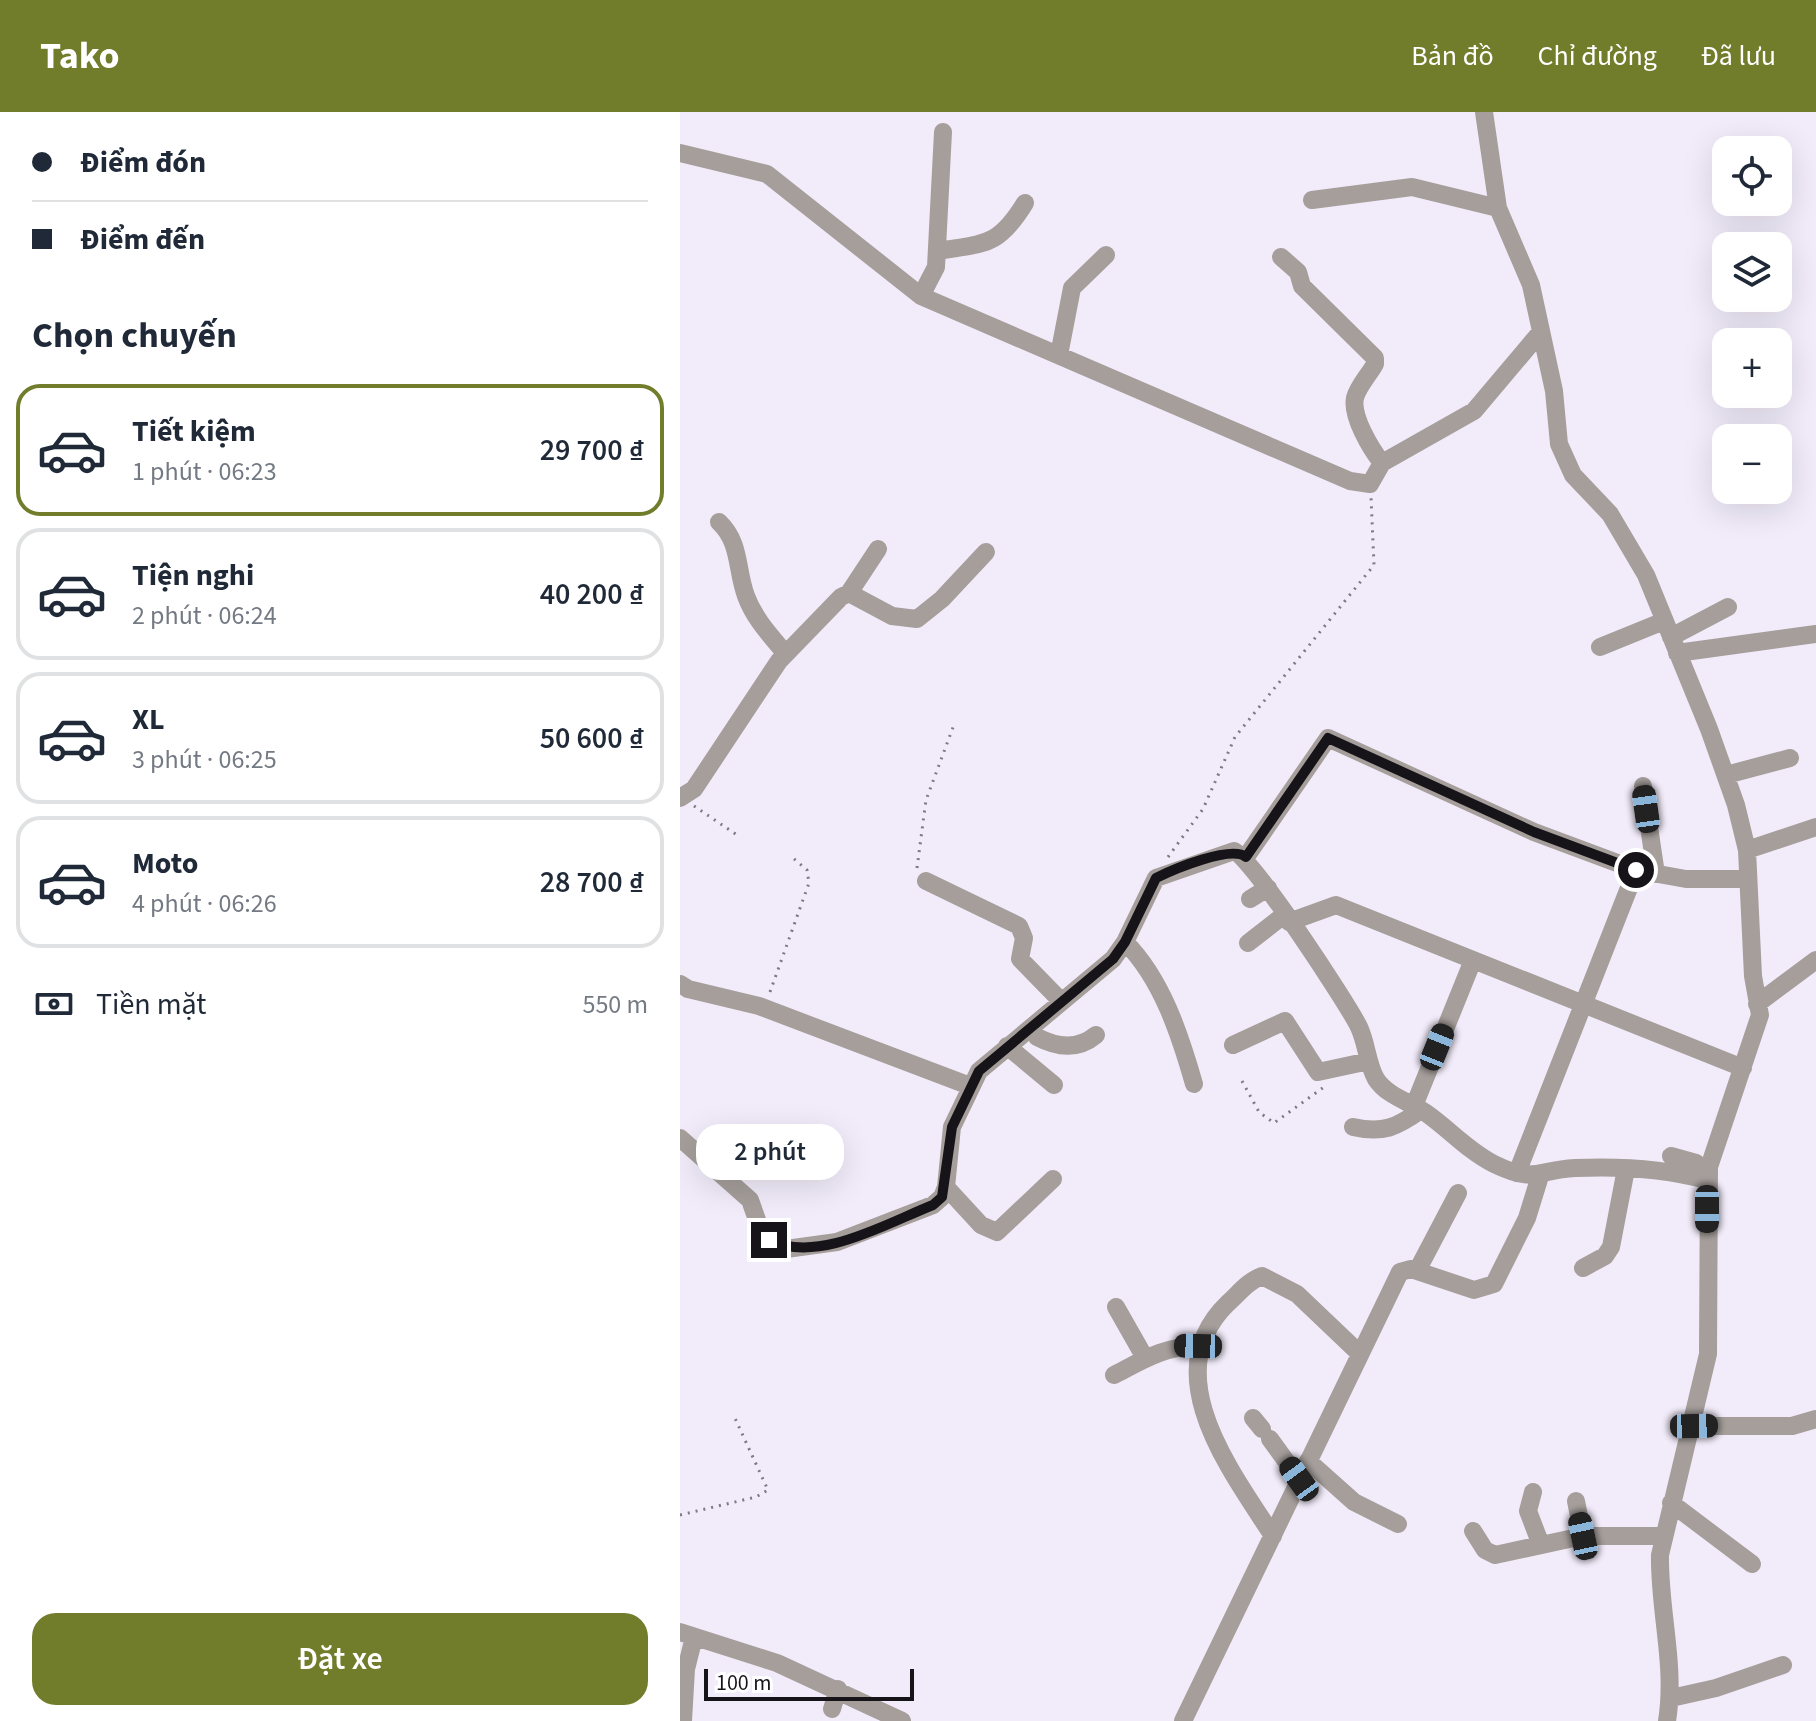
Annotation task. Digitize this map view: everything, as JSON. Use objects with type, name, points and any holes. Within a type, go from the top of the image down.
[{"type":"street","points":[[1484,117],[1498,208],[1531,285],[1539,334],[1554,391],[1559,444],[1573,475],[1610,514],[1646,575],[1726,775],[1747,850],[1760,1015],[1704,1169],[1708,1354],[1694,1426],[1663,1536],[1660,1584],[1671,1669],[1667,1721]]},
{"type":"street","points":[[921,296],[936,267],[943,132]]},
{"type":"street","points":[[680,153],[767,174],[831,229],[921,296],[1334,476],[1370,484],[1382,463],[1474,411],[1539,334]]},
{"type":"street","points":[[1312,200],[1412,187],[1498,208]]},
{"type":"street","points":[[938,251],[986,243],[1002,236],[1025,203]]},
{"type":"street","points":[[1059,355],[1072,288],[1106,255]]},
{"type":"street","points":[[1281,257],[1298,272],[1302,286],[1375,358],[1375,364],[1357,393],[1354,405],[1366,442],[1382,463]]},
{"type":"street","points":[[719,522],[736,545],[742,583],[752,611],[785,653]]},
{"type":"street","points":[[683,798],[785,653],[849,593],[878,549]]},
{"type":"street","points":[[849,593],[892,616],[917,619],[942,599],[986,552]]},
{"type":"street","points":[[1671,637],[1728,607]]},
{"type":"street","points":[[1600,647],[1671,637],[1816,634]]},
{"type":"street","points":[[1246,857],[1328,738],[1534,832],[1636,870],[1686,879],[1748,879]]},
{"type":"street","points":[[1726,775],[1790,758]]},
{"type":"street","points":[[1643,786],[1656,874]]},
{"type":"street","points":[[1747,850],[1816,827]]},
{"type":"street","points":[[680,1138],[750,1200],[762,1234],[786,1249],[837,1242],[933,1205],[942,1197],[946,1187],[949,1141],[979,1071],[1007,1046],[1031,1032],[1061,1001],[1113,959],[1125,942],[1156,878],[1227,851],[1246,857],[1345,1002],[1366,1042],[1360,1063]]},
{"type":"street","points":[[1517,1173],[1636,870]]},
{"type":"street","points":[[926,881],[1019,926],[1024,938],[1020,959],[1061,1001]]},
{"type":"street","points":[[1250,899],[1268,888]]},
{"type":"street","points":[[1248,943],[1287,918],[1336,905],[1743,1068]]},
{"type":"street","points":[[1125,942],[1142,958],[1176,1026],[1194,1084]]},
{"type":"street","points":[[1353,1127],[1388,1131],[1417,1108],[1473,960]]},
{"type":"street","points":[[1757,1004],[1816,960]]},
{"type":"street","points":[[680,984],[688,989],[764,1008],[970,1086]]},
{"type":"street","points":[[1233,1045],[1285,1021],[1318,1072],[1360,1063]]},
{"type":"street","points":[[1031,1032],[1052,1043],[1079,1046],[1096,1035]]},
{"type":"street","points":[[1007,1046],[1054,1085]]},
{"type":"street","points":[[1360,1063],[1379,1082],[1475,1152],[1517,1173],[1540,1176],[1573,1168],[1677,1172],[1704,1169]]},
{"type":"street","points":[[1671,1156],[1704,1169]]},
{"type":"street","points":[[1583,1268],[1605,1256],[1611,1247],[1626,1169]]},
{"type":"street","points":[[1183,1721],[1400,1272],[1404,1269],[1417,1271],[1474,1290],[1494,1284],[1527,1218],[1540,1176]]},
{"type":"street","points":[[946,1187],[981,1225],[997,1232],[1053,1179]]},
{"type":"street","points":[[1417,1271],[1458,1193]]},
{"type":"street","points":[[1273,1536],[1214,1443],[1197,1364],[1202,1334],[1221,1309],[1252,1280],[1262,1276],[1297,1294],[1359,1353]]},
{"type":"street","points":[[1116,1307],[1145,1358]]},
{"type":"street","points":[[1114,1375],[1176,1346],[1198,1346]]},
{"type":"street","points":[[1694,1426],[1792,1426],[1816,1419]]},
{"type":"street","points":[[1262,1429],[1299,1479]]},
{"type":"street","points":[[1308,1461],[1354,1502],[1398,1524]]},
{"type":"street","points":[[1533,1492],[1528,1511],[1541,1545]]},
{"type":"street","points":[[1576,1501],[1583,1536]]},
{"type":"street","points":[[1671,1503],[1752,1564]]},
{"type":"street","points":[[1473,1531],[1485,1550],[1495,1555],[1583,1536],[1663,1536]]},
{"type":"street","points":[[683,1721],[686,1645],[777,1663],[902,1721]]},
{"type":"street","points":[[1671,1698],[1716,1688],[1783,1665]]},
{"type":"street","points":[[832,1709],[838,1689]]},
{"type":"path","points":[[1156,878],[1203,809],[1235,737],[1374,565],[1370,484]]},
{"type":"path","points":[[926,881],[917,867],[920,827],[935,770],[955,722]]},
{"type":"path","points":[[683,798],[737,835]]},
{"type":"path","points":[[764,1008],[809,883],[807,870],[793,858]]},
{"type":"path","points":[[1242,1081],[1259,1112],[1274,1123],[1360,1063]]},
{"type":"path","points":[[680,1515],[756,1497],[768,1490],[733,1414]]},
{"type":"route","points":[[769,1240],[786,1249],[837,1242],[933,1205],[942,1197],[946,1187],[952,1127],[979,1071],[1113,959],[1125,942],[1156,878],[1227,851],[1246,857],[1328,738],[1534,832],[1636,870]]}]
